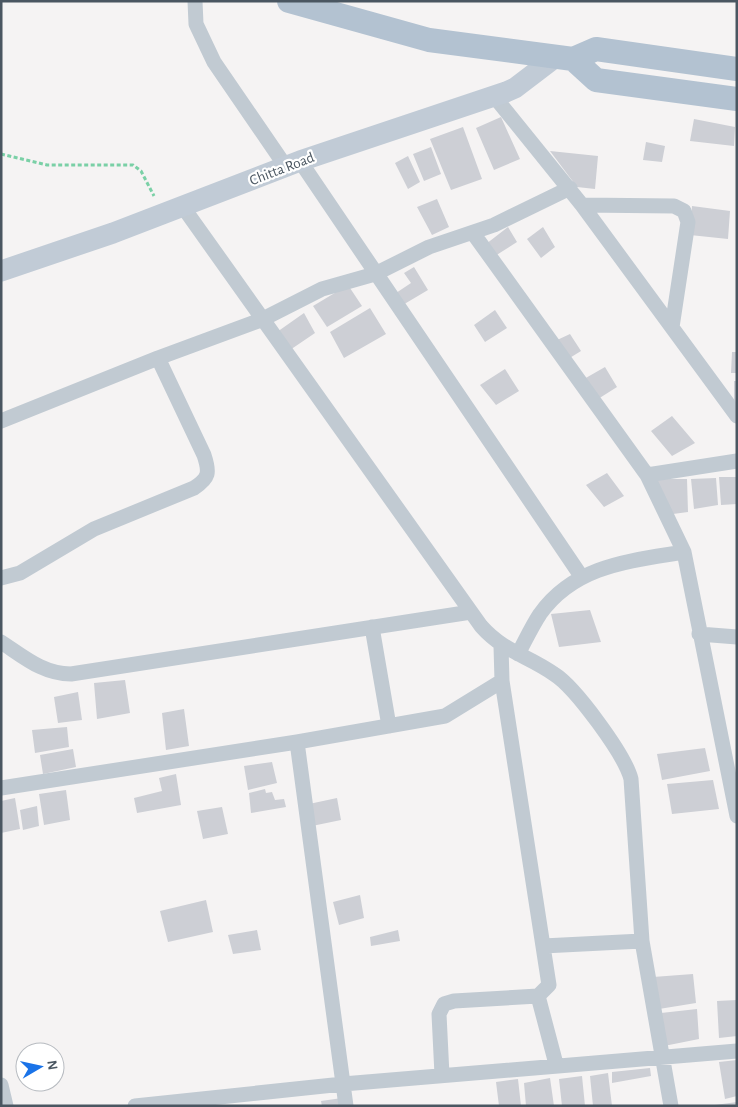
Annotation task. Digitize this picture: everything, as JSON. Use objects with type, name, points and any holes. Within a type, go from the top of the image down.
[{"type":"main road","points":[[290,1],[429,40],[565,58],[596,49],[737,69]]},
{"type":"main road","points":[[565,58],[596,80],[737,99]]},
{"type":"street","points":[[195,1],[196,24],[214,62],[375,274],[581,576]]},
{"type":"street","name":"Chitta Road","points":[[1,270],[173,211],[293,164],[494,96],[515,88],[565,58]]},
{"type":"street","points":[[494,96],[570,188],[737,416]]},
{"type":"street","points":[[1,421],[158,358],[261,320],[322,289],[375,274],[429,247],[473,233],[570,188]]},
{"type":"street","points":[[582,205],[674,206],[684,211],[688,222],[672,327]]},
{"type":"street","points":[[173,211],[261,320],[491,638],[501,646],[552,672],[568,685],[629,769],[642,941],[671,1106]]},
{"type":"street","points":[[473,233],[647,475],[684,552],[737,816]]},
{"type":"street","points":[[1,578],[20,573],[94,529],[194,488],[204,481],[209,468],[158,358]]},
{"type":"street","points":[[647,475],[737,461]]},
{"type":"street","points":[[518,654],[540,614],[581,576],[617,564],[684,552]]},
{"type":"street","points":[[1,642],[44,670],[58,674],[71,674],[471,612]]},
{"type":"street","points":[[372,627],[389,726]]},
{"type":"street","points":[[699,634],[737,637]]},
{"type":"street","points":[[442,1075],[439,1014],[444,1004],[454,1001],[538,996],[549,985],[502,681],[501,646]]},
{"type":"street","points":[[1,788],[297,742],[445,716],[502,681]]},
{"type":"street","points":[[297,742],[346,1106]]},
{"type":"street","points":[[543,946],[642,941]]},
{"type":"street","points":[[538,996],[556,1064]]},
{"type":"street","points":[[135,1106],[268,1099],[343,1084],[556,1064],[737,1051]]},
{"type":"street","points":[[1,1085],[6,1106]]},
{"type":"path","points":[[1,154],[46,165],[134,165],[173,211]]},
{"type":"building","points":[[501,117],[520,159],[494,170],[476,128]]},
{"type":"building","points":[[694,119],[735,127],[734,146],[690,141]]},
{"type":"building","points":[[463,127],[482,179],[451,190],[430,139]]},
{"type":"building","points":[[646,142],[665,146],[662,162],[643,160]]},
{"type":"building","points":[[431,147],[441,174],[424,181],[413,154]]},
{"type":"building","points":[[550,151],[598,156],[595,189],[577,187]]},
{"type":"building","points":[[408,156],[420,182],[408,189],[395,163]]},
{"type":"building","points":[[437,199],[449,227],[432,235],[417,207]]},
{"type":"building","points":[[692,206],[730,211],[728,239],[690,235]]},
{"type":"building","points":[[508,227],[517,242],[495,256],[486,244]]},
{"type":"building","points":[[543,227],[555,247],[541,258],[527,239]]},
{"type":"building","points":[[414,267],[428,290],[401,306],[393,295],[411,283],[404,273]]},
{"type":"building","points":[[348,285],[362,306],[327,327],[313,306]]},
{"type":"building","points":[[370,308],[386,334],[344,358],[330,332]]},
{"type":"building","points":[[495,310],[507,328],[485,342],[474,325]]},
{"type":"building","points":[[304,313],[315,333],[290,350],[277,332]]},
{"type":"building","points":[[570,334],[581,351],[568,359],[555,341]]},
{"type":"building","points":[[732,352],[737,352],[737,373],[731,373]]},
{"type":"building","points":[[605,367],[617,387],[598,399],[584,379]]},
{"type":"building","points":[[505,369],[519,391],[496,405],[480,385]]},
{"type":"building","points":[[734,381],[737,381],[737,405],[734,404]]},
{"type":"building","points":[[672,416],[695,443],[672,456],[651,431]]},
{"type":"building","points":[[607,473],[624,496],[604,507],[586,485]]},
{"type":"building","points":[[719,477],[737,477],[737,504],[721,505]]},
{"type":"building","points":[[716,478],[718,505],[694,509],[691,479]]},
{"type":"building","points":[[654,479],[687,479],[688,512],[673,514]]},
{"type":"building","points":[[590,610],[601,642],[559,647],[551,614]]},
{"type":"building","points":[[125,680],[130,713],[97,719],[94,683]]},
{"type":"building","points":[[78,692],[82,720],[58,723],[54,697]]},
{"type":"building","points":[[184,709],[189,746],[166,750],[162,713]]},
{"type":"building","points":[[67,727],[69,747],[35,753],[32,730]]},
{"type":"building","points":[[705,748],[710,771],[662,780],[657,754]]},
{"type":"building","points":[[73,749],[76,767],[43,774],[40,755]]},
{"type":"building","points":[[272,762],[277,783],[248,790],[244,766]]},
{"type":"building","points":[[176,774],[181,805],[137,813],[134,798],[162,791],[159,778]]},
{"type":"building","points":[[713,780],[719,809],[672,814],[667,784]]},
{"type":"building","points":[[265,789],[266,793],[272,792],[275,800],[284,799],[286,807],[251,813],[249,793]]},
{"type":"building","points":[[66,790],[70,820],[44,825],[39,794]]},
{"type":"building","points":[[15,798],[20,829],[1,833],[1,801]]},
{"type":"building","points":[[337,798],[341,820],[312,826],[309,804]]},
{"type":"building","points":[[37,806],[39,826],[23,830],[20,810]]},
{"type":"building","points":[[222,807],[228,834],[203,839],[197,811]]},
{"type":"building","points":[[360,895],[364,918],[339,925],[333,902]]},
{"type":"building","points":[[206,900],[213,932],[168,942],[160,911]]},
{"type":"building","points":[[257,930],[261,950],[233,954],[228,935]]},
{"type":"building","points":[[398,930],[400,941],[371,946],[370,937]]},
{"type":"building","points":[[693,974],[696,1003],[659,1009],[653,977]]},
{"type":"building","points":[[737,1000],[737,1036],[719,1038],[717,1001]]},
{"type":"building","points":[[697,1009],[699,1039],[664,1046],[661,1013]]},
{"type":"building","points":[[737,1060],[737,1096],[725,1099],[719,1062]]},
{"type":"building","points":[[650,1068],[651,1076],[612,1083],[612,1072]]},
{"type":"building","points":[[608,1073],[612,1106],[593,1106],[590,1076]]},
{"type":"building","points":[[582,1076],[585,1106],[562,1106],[559,1079]]},
{"type":"building","points":[[550,1078],[554,1106],[526,1106],[524,1083]]},
{"type":"building","points":[[518,1079],[521,1106],[499,1106],[496,1082]]},
{"type":"building","points":[[342,1098],[343,1106],[322,1106],[321,1101]]},
{"type":"building","points":[[737,1102],[737,1106],[715,1106],[715,1105]]}]
